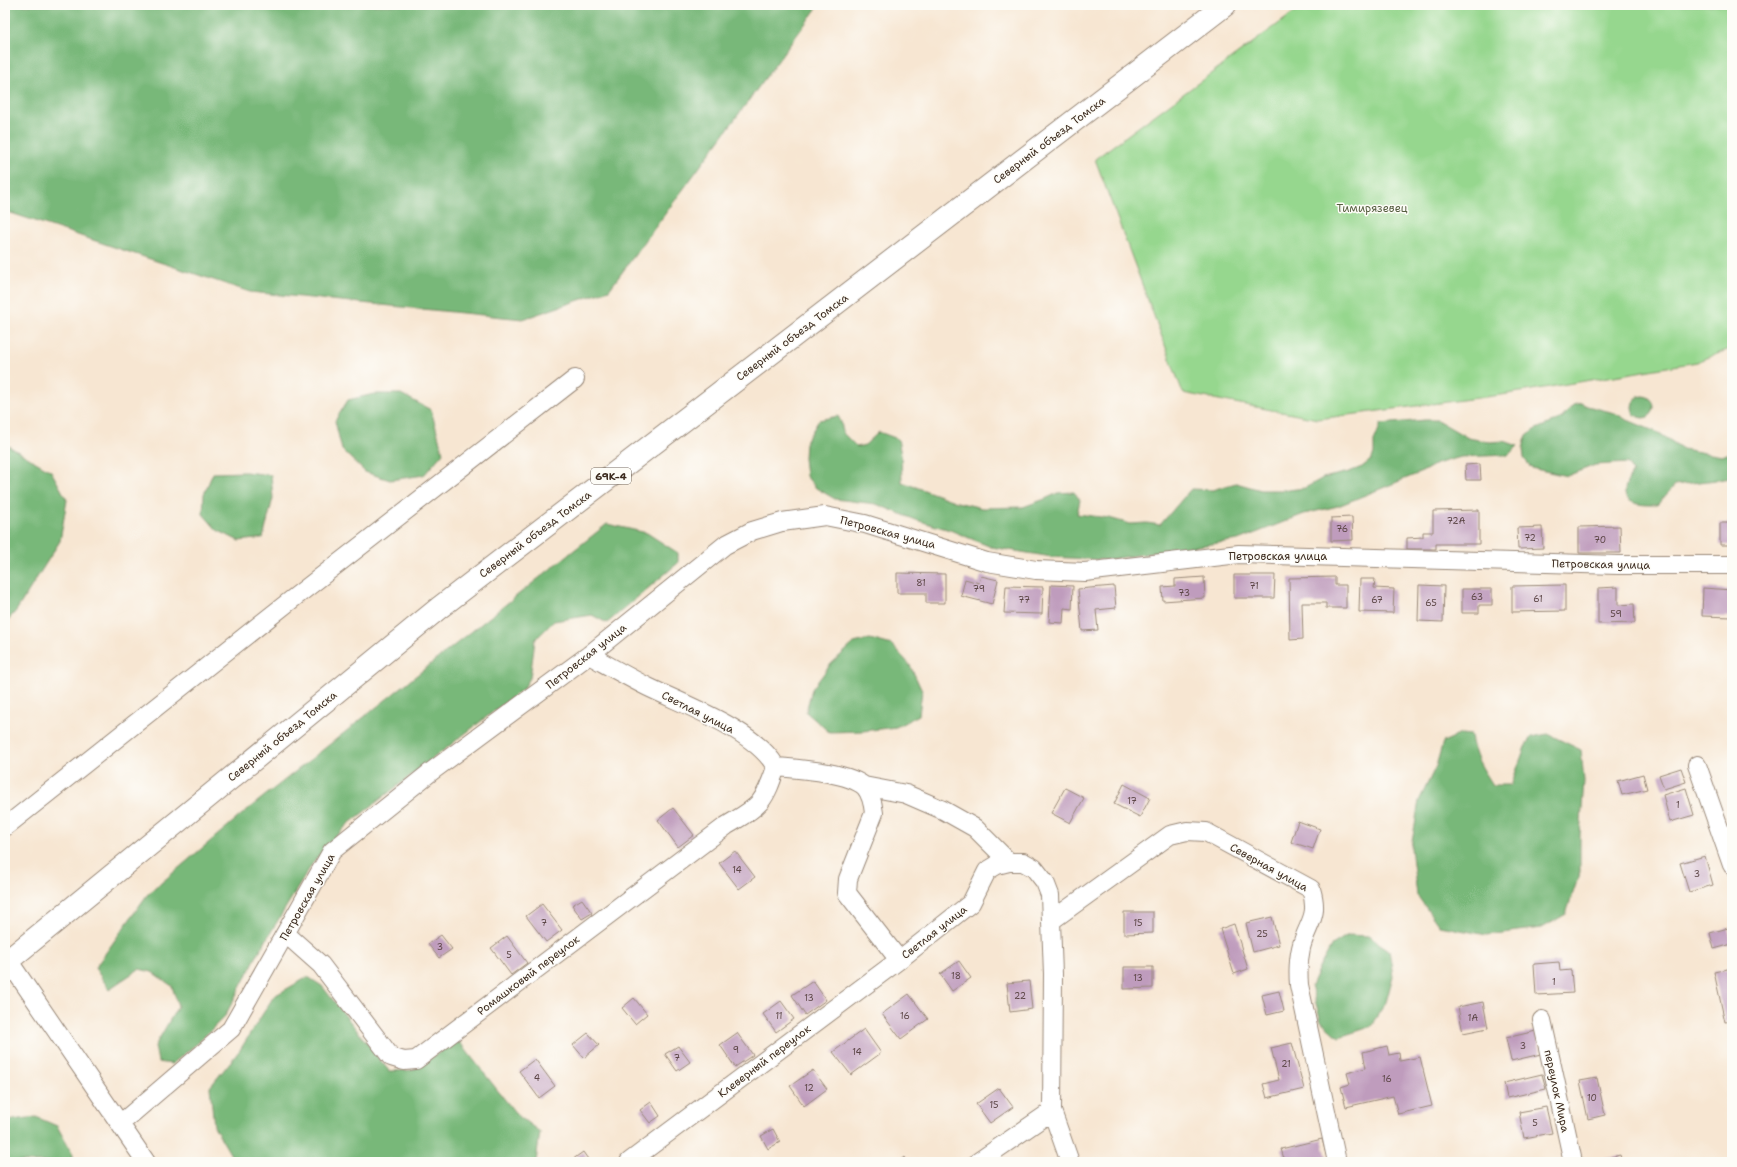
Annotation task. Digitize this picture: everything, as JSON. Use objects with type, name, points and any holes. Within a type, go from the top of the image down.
[{"type":"main road","name":"Северный объезд Томска","points":[[6,961],[439,608],[1225,5]]},
{"type":"street","points":[[5,827],[280,609],[575,379]]},
{"type":"street","name":"Петровская улица","points":[[120,1124],[231,1029],[332,851],[432,771],[589,655],[725,545],[752,531],[782,522],[826,516],[865,524],[987,562],[1036,570],[1085,572],[1239,554],[1618,565],[1732,565]]},
{"type":"street","name":"Светлая улица","points":[[589,655],[648,687],[740,733],[762,749],[771,758],[776,767]]},
{"type":"street","points":[[1697,765],[1732,865]]},
{"type":"street","points":[[776,767],[820,771],[854,780],[864,786],[906,794],[944,810],[975,828],[1009,862]]},
{"type":"street","name":"Ромашковый переулок","points":[[286,934],[321,965],[391,1057],[404,1061],[416,1060],[760,802],[770,784],[776,767]]},
{"type":"street","name":"Светлая улица","points":[[864,786],[873,803],[874,813],[848,879],[847,893],[899,960],[971,903],[987,871],[997,865],[1009,862],[1023,862],[1034,868],[1045,882],[1050,895],[1053,974],[1052,1111],[1070,1162]]},
{"type":"street","name":"Северная улица","points":[[1051,921],[1170,835],[1186,831],[1206,832],[1311,889],[1315,902],[1314,913],[1301,947],[1298,966],[1299,985],[1337,1162]]},
{"type":"street","name":"Клеверный переулок","points":[[629,1162],[899,960]]},
{"type":"street","points":[[6,961],[146,1162]]},
{"type":"street","name":"переулок Мира","points":[[1542,1020],[1573,1162]]},
{"type":"street","points":[[978,1162],[1052,1111]]},
{"type":"green space","points":[[5,5],[819,5],[609,290],[523,319],[250,292],[5,211]]},
{"type":"green space","name":"Тимирязевец","points":[[1304,5],[1732,5],[1732,348],[1697,362],[1508,394],[1318,419],[1183,393],[1095,159]]},
{"type":"green space","points":[[374,394],[401,394],[431,410],[443,453],[424,475],[390,480],[365,472],[342,450],[335,421],[348,400]]},
{"type":"green space","points":[[1643,396],[1651,399],[1654,407],[1651,415],[1643,418],[1635,415],[1632,407],[1635,399]]},
{"type":"green space","points":[[1581,403],[1615,413],[1625,419],[1659,433],[1683,449],[1722,456],[1732,452],[1732,478],[1675,485],[1657,505],[1648,505],[1633,502],[1625,495],[1625,489],[1633,472],[1627,463],[1595,465],[1567,476],[1531,468],[1524,458],[1523,449],[1526,437],[1534,430],[1562,418],[1573,405]]},
{"type":"green space","points":[[838,416],[843,433],[857,447],[865,445],[879,432],[898,439],[901,455],[902,482],[957,502],[982,508],[1023,507],[1058,493],[1074,492],[1080,500],[1077,514],[1109,518],[1130,524],[1147,523],[1160,525],[1191,489],[1212,490],[1236,483],[1261,490],[1288,490],[1305,488],[1323,478],[1349,472],[1362,467],[1372,459],[1374,453],[1374,441],[1381,424],[1437,420],[1468,438],[1490,442],[1504,441],[1518,446],[1508,455],[1461,457],[1436,464],[1422,472],[1338,506],[1304,514],[1238,540],[1105,560],[1052,557],[991,547],[950,530],[916,520],[876,504],[835,499],[816,488],[806,476],[804,458],[805,443],[819,420]]},
{"type":"green space","points":[[5,444],[51,471],[67,500],[60,541],[16,611],[5,623]]},
{"type":"green space","points":[[245,472],[271,475],[273,498],[263,538],[239,541],[217,530],[203,514],[204,494],[213,473]]},
{"type":"green space","points":[[607,524],[647,533],[678,553],[678,563],[607,623],[592,615],[554,621],[535,640],[530,678],[524,688],[347,825],[314,861],[260,950],[225,1016],[199,1042],[172,1064],[158,1062],[155,1046],[178,1006],[172,986],[152,972],[139,969],[109,989],[95,968],[147,895],[247,810]]},
{"type":"green space","points":[[870,639],[892,645],[910,665],[922,691],[919,715],[896,727],[863,731],[829,732],[806,712],[812,689],[831,664],[854,643]]},
{"type":"green space","points":[[1461,734],[1471,735],[1476,755],[1493,785],[1511,785],[1525,747],[1531,737],[1548,734],[1581,750],[1584,781],[1580,835],[1580,872],[1566,914],[1542,928],[1487,935],[1439,926],[1417,895],[1411,848],[1419,801],[1436,766],[1443,742]]},
{"type":"green space","points":[[1348,935],[1368,936],[1389,950],[1393,976],[1386,1002],[1370,1027],[1339,1037],[1321,1021],[1311,986],[1332,945]]},
{"type":"green space","points":[[308,977],[322,986],[389,1071],[413,1070],[458,1040],[517,1115],[540,1132],[536,1162],[235,1162],[214,1126],[210,1087],[240,1050],[274,996]]},
{"type":"green space","points":[[36,1117],[57,1126],[73,1155],[73,1162],[5,1162],[5,1127],[12,1120]]},
{"type":"building","points":[[1480,464],[1481,480],[1466,480],[1465,465]]},
{"type":"building","points":[[1479,510],[1479,544],[1436,544],[1436,549],[1407,549],[1407,538],[1423,537],[1423,532],[1433,532],[1433,511]]},
{"type":"building","points":[[1352,517],[1353,540],[1331,541],[1331,518]]},
{"type":"building","points":[[1720,523],[1732,523],[1732,545],[1720,545]]},
{"type":"building","points":[[1620,526],[1621,553],[1579,553],[1579,527]]},
{"type":"building","points":[[1542,527],[1543,548],[1518,549],[1517,528]]},
{"type":"building","points":[[897,573],[945,574],[945,603],[926,603],[926,593],[897,593]]},
{"type":"building","points":[[1234,575],[1275,575],[1274,598],[1234,598]]},
{"type":"building","points":[[981,576],[998,580],[992,604],[961,596],[965,579],[979,583]]},
{"type":"building","points":[[1204,577],[1205,598],[1163,601],[1162,587],[1175,586],[1175,579]]},
{"type":"building","points":[[1335,577],[1335,585],[1346,585],[1346,608],[1326,608],[1326,603],[1302,603],[1303,639],[1290,640],[1289,578]]},
{"type":"building","points":[[1360,579],[1375,579],[1374,588],[1394,589],[1393,613],[1359,612]]},
{"type":"building","points":[[1051,585],[1073,586],[1072,609],[1064,608],[1063,623],[1049,622]]},
{"type":"building","points":[[1419,585],[1444,586],[1443,622],[1418,621]]},
{"type":"building","points":[[1565,585],[1565,611],[1512,612],[1512,586]]},
{"type":"building","points":[[1006,586],[1043,587],[1042,614],[1004,613]]},
{"type":"building","points":[[1114,586],[1116,608],[1096,610],[1098,630],[1082,631],[1078,589]]},
{"type":"building","points":[[1618,587],[1618,605],[1634,604],[1635,623],[1598,624],[1598,588]]},
{"type":"building","points":[[1703,588],[1732,590],[1732,617],[1702,616]]},
{"type":"building","points":[[1462,589],[1492,589],[1492,605],[1479,605],[1479,613],[1462,613]]},
{"type":"building","points":[[1681,768],[1686,782],[1664,789],[1659,775]]},
{"type":"building","points":[[1643,774],[1647,789],[1622,795],[1618,781]]},
{"type":"building","points":[[1124,784],[1150,798],[1140,817],[1114,804]]},
{"type":"building","points":[[1065,788],[1084,798],[1070,823],[1051,813]]},
{"type":"building","points":[[1686,788],[1694,815],[1670,822],[1663,795]]},
{"type":"building","points":[[673,808],[694,835],[678,847],[658,820]]},
{"type":"building","points":[[1298,821],[1320,829],[1313,849],[1291,842]]},
{"type":"building","points":[[735,851],[755,877],[739,889],[719,863]]},
{"type":"building","points":[[1705,856],[1713,885],[1689,892],[1680,863]]},
{"type":"building","points":[[582,899],[592,913],[582,919],[572,905]]},
{"type":"building","points":[[542,904],[562,930],[546,942],[526,916]]},
{"type":"building","points":[[1124,912],[1153,912],[1153,933],[1124,934]]},
{"type":"building","points":[[1272,917],[1279,945],[1253,952],[1246,923]]},
{"type":"building","points":[[1234,924],[1248,969],[1234,974],[1220,929]]},
{"type":"building","points":[[1728,928],[1732,944],[1714,949],[1710,933]]},
{"type":"building","points":[[441,935],[452,949],[439,958],[428,944]]},
{"type":"building","points":[[507,936],[527,963],[511,975],[491,948]]},
{"type":"building","points":[[959,961],[971,978],[952,991],[940,974]]},
{"type":"building","points":[[1559,962],[1560,971],[1571,970],[1573,993],[1536,995],[1534,964]]},
{"type":"building","points":[[1124,967],[1153,967],[1153,988],[1124,989]]},
{"type":"building","points":[[1732,968],[1732,1021],[1725,1022],[1714,972]]},
{"type":"building","points":[[813,981],[826,1000],[805,1015],[792,995]]},
{"type":"building","points":[[1029,981],[1032,1009],[1010,1012],[1007,983]]},
{"type":"building","points":[[1279,991],[1284,1011],[1267,1015],[1262,995]]},
{"type":"building","points":[[909,994],[928,1019],[901,1039],[882,1014]]},
{"type":"building","points":[[634,998],[647,1014],[635,1024],[622,1008]]},
{"type":"building","points":[[781,1001],[794,1019],[776,1032],[763,1014]]},
{"type":"building","points":[[1483,1002],[1488,1028],[1463,1033],[1458,1007]]},
{"type":"building","points":[[864,1029],[881,1053],[851,1075],[833,1052]]},
{"type":"building","points":[[1536,1031],[1541,1054],[1511,1061],[1506,1038]]},
{"type":"building","points":[[588,1033],[599,1045],[584,1058],[573,1045]]},
{"type":"building","points":[[737,1033],[753,1055],[735,1067],[720,1045]]},
{"type":"building","points":[[1292,1043],[1304,1089],[1267,1098],[1263,1084],[1279,1080],[1271,1048]]},
{"type":"building","points":[[678,1046],[690,1062],[677,1071],[665,1054]]},
{"type":"building","points":[[1387,1046],[1389,1055],[1399,1053],[1400,1061],[1420,1057],[1432,1106],[1398,1114],[1393,1096],[1346,1107],[1341,1087],[1350,1084],[1347,1073],[1366,1068],[1363,1052]]},
{"type":"building","points":[[535,1059],[555,1086],[539,1098],[519,1071]]},
{"type":"building","points":[[813,1070],[827,1089],[804,1106],[790,1086]]},
{"type":"building","points":[[1542,1074],[1546,1089],[1507,1098],[1504,1083]]},
{"type":"building","points":[[1597,1078],[1605,1115],[1588,1119],[1580,1081]]},
{"type":"building","points":[[999,1088],[1013,1107],[990,1123],[976,1104]]},
{"type":"building","points":[[651,1102],[660,1116],[650,1123],[640,1110]]},
{"type":"building","points":[[1546,1107],[1552,1133],[1524,1138],[1519,1112]]},
{"type":"building","points":[[773,1129],[780,1142],[768,1149],[761,1136]]},
{"type":"building","points":[[1322,1139],[1328,1162],[1285,1162],[1281,1149]]},
{"type":"building","points":[[583,1152],[590,1162],[569,1162]]},
{"type":"building","points":[[1620,1155],[1622,1162],[1599,1162],[1599,1160]]},
{"type":"building","points":[[905,1157],[908,1162],[899,1162]]}]
